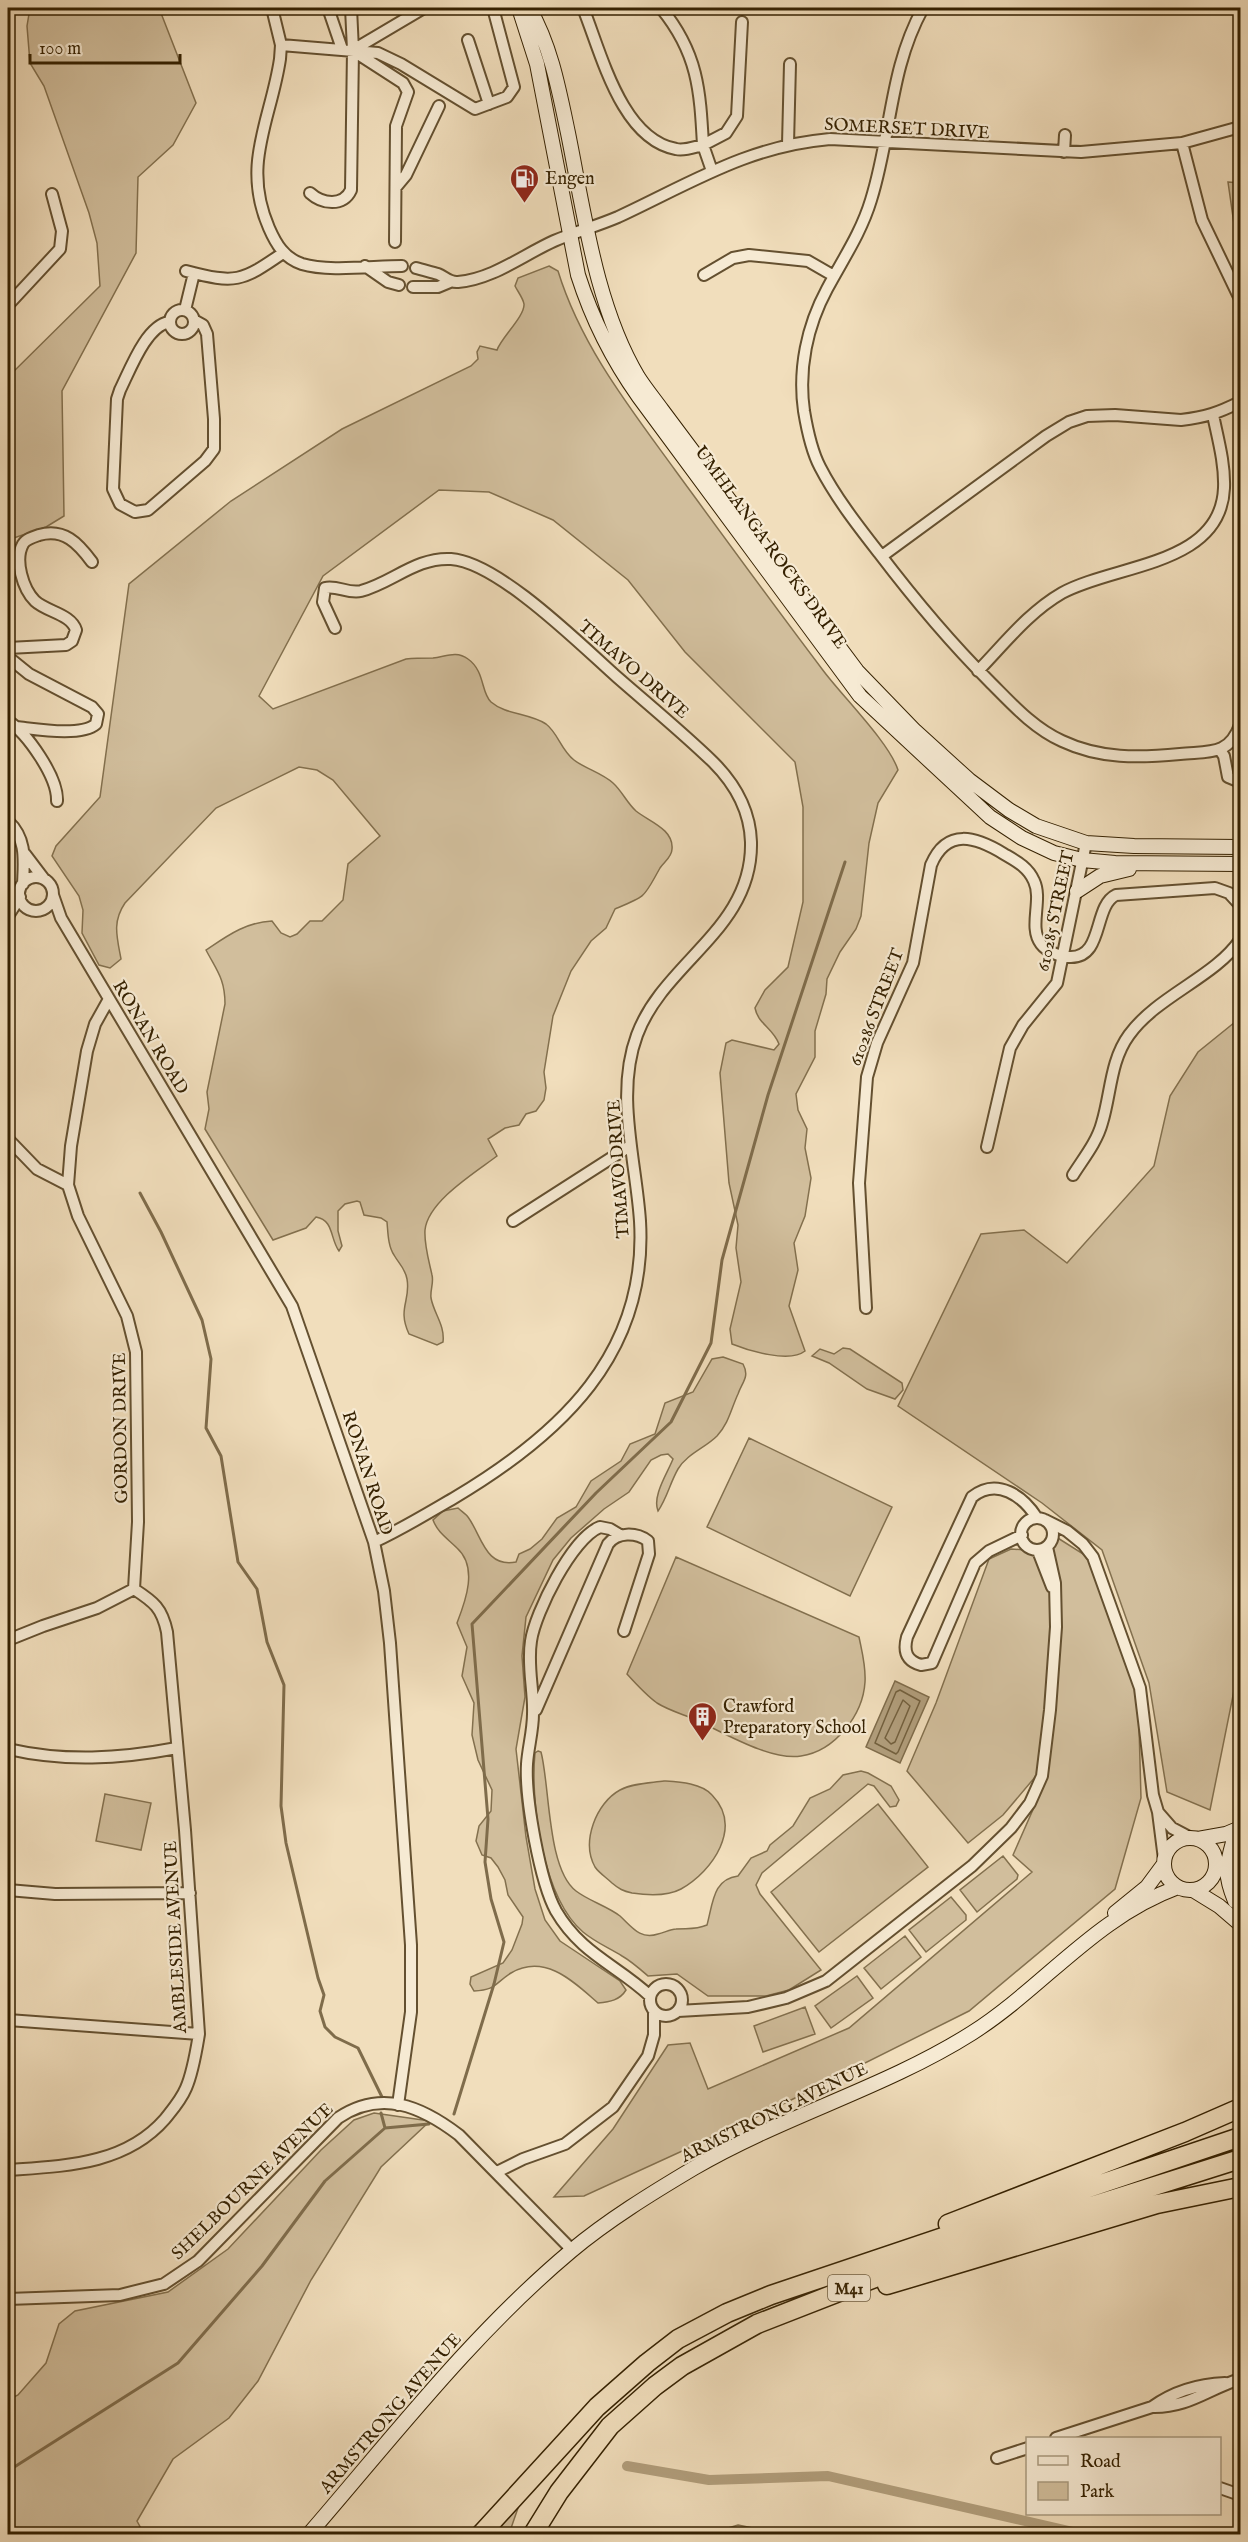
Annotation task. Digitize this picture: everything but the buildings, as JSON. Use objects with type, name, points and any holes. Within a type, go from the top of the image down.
[{"type":"highway","points":[[771,2295],[1031,2190],[1185,2132],[1240,2108]]},
{"type":"highway","name":"M41","points":[[481,2535],[597,2407],[678,2339],[727,2313],[771,2295],[1240,2137]]},
{"type":"highway","name":"M41","points":[[533,2535],[559,2492],[610,2426],[655,2386],[682,2366],[757,2324],[921,2260],[1240,2159]]},
{"type":"highway","points":[[757,2324],[1157,2204],[1240,2187]]},
{"type":"main road","name":"UMHLANGA ROCKS DRIVE","points":[[519,8],[537,64],[569,236],[588,307],[610,353],[626,379],[860,696],[990,817],[1022,838],[1054,853],[1083,860],[1167,864],[1240,864]]},
{"type":"main road","name":"UMHLANGA ROCKS DRIVE","points":[[530,8],[548,50],[557,83],[587,230],[606,301],[620,341],[639,377],[856,671],[915,731],[969,780],[1009,810],[1036,826],[1086,843],[1240,847]]},
{"type":"main road","points":[[1077,891],[1094,879],[1111,873],[1167,864]]},
{"type":"main road","points":[[1239,1831],[1184,1839],[1172,1845],[1164,1862],[1168,1878],[1178,1887],[1193,1890],[1219,1906],[1240,1924]]},
{"type":"main road","points":[[1193,1890],[1205,1886],[1239,1831]]},
{"type":"main road","points":[[1238,1904],[1226,1877],[1226,1868],[1239,1831]]},
{"type":"main road","points":[[1194,1839],[1210,1848],[1220,1882],[1238,1904]]},
{"type":"main road","name":"ARMSTRONG AVENUE","points":[[309,2535],[486,2330],[573,2250],[629,2209],[724,2152],[915,2065],[972,2033],[1101,1929],[1147,1887],[1164,1862]]},
{"type":"main road","name":"ARMSTRONG AVENUE","points":[[1101,1929],[1158,1895],[1178,1887]]},
{"type":"street","points":[[272,8],[281,45],[278,74],[260,140],[257,178],[265,218],[283,253],[293,260],[318,267],[402,266]]},
{"type":"street","points":[[328,8],[347,50],[403,83],[407,89],[407,96],[396,126],[395,242]]},
{"type":"street","points":[[310,192],[322,201],[335,202],[345,198],[351,190],[347,50],[351,8]]},
{"type":"street","points":[[347,50],[424,8]]},
{"type":"street","points":[[281,45],[378,53],[401,64],[471,108],[507,97],[514,87],[493,8]]},
{"type":"street","points":[[583,8],[621,104],[637,127],[652,138],[678,150],[704,150],[726,133],[737,116],[742,22]]},
{"type":"street","points":[[661,8],[687,49],[695,68],[704,150],[712,171]]},
{"type":"street","points":[[923,8],[910,32],[897,70],[886,142],[860,232],[821,300],[806,344],[802,379],[804,410],[818,464],[854,520],[932,621],[978,670],[1041,729],[1083,750],[1128,757],[1220,750],[1233,741],[1240,725]]},
{"type":"street","points":[[468,40],[489,104]]},
{"type":"street","points":[[788,144],[790,64]]},
{"type":"street","points":[[396,186],[406,175],[439,106]]},
{"type":"street","name":"SOMERSET DRIVE","points":[[413,287],[438,287],[450,282],[493,273],[556,240],[587,230],[712,171],[758,152],[788,144],[830,139],[1065,152],[1182,143],[1240,127]]},
{"type":"street","points":[[1065,135],[1065,152]]},
{"type":"street","points":[[1182,143],[1202,220],[1240,298]]},
{"type":"street","points":[[8,305],[60,249],[62,231],[52,194]]},
{"type":"street","points":[[185,310],[190,272],[236,280],[252,275],[283,253]]},
{"type":"street","points":[[704,275],[733,258],[749,255],[808,261],[834,276]]},
{"type":"street","points":[[365,266],[388,282],[399,285]]},
{"type":"street","points":[[416,268],[441,275],[450,282]]},
{"type":"street","points":[[170,322],[159,325],[150,334],[117,399],[113,489],[120,504],[135,513],[148,510],[205,461],[214,449],[215,427],[207,334],[203,325],[194,320],[185,310],[174,312],[170,322],[172,330],[183,334],[190,331],[194,320]]},
{"type":"street","points":[[882,556],[1046,436],[1070,422],[1096,415],[1181,420],[1214,415],[1240,402]]},
{"type":"street","points":[[978,670],[1030,616],[1063,592],[1182,551],[1206,532],[1217,517],[1224,486],[1214,415]]},
{"type":"street","points":[[8,648],[66,645],[75,636],[74,624],[43,607],[28,592],[23,582],[21,563],[23,545],[27,540],[47,533],[65,536],[79,544],[92,562]]},
{"type":"street","name":"TIMAVO DRIVE","points":[[335,628],[323,602],[325,588],[360,591],[404,570],[432,561],[452,559],[473,565],[539,609],[697,746],[734,785],[747,815],[751,835],[746,881],[736,904],[722,925],[658,998],[643,1021],[633,1047],[629,1076],[630,1146],[639,1219],[639,1267],[629,1311],[608,1361],[575,1404],[522,1454],[468,1490],[374,1542]]},
{"type":"street","points":[[8,657],[29,674],[92,707],[98,714],[96,724],[87,730],[50,730],[12,724]]},
{"type":"street","points":[[12,724],[48,771],[57,790],[57,801]]},
{"type":"street","points":[[1220,750],[1224,756],[1228,777],[1240,782]]},
{"type":"street","points":[[8,821],[19,835],[25,854],[51,886],[53,895],[45,909],[9,915]]},
{"type":"street","name":"610286 STREET","points":[[866,1308],[859,1183],[867,1077],[877,1043],[913,963],[931,865],[938,852],[949,843],[970,838],[988,844],[1025,868],[1037,888],[1038,937],[1045,947],[1063,956]]},
{"type":"street","name":"610285 STREET","points":[[987,1147],[1010,1048],[1023,1024],[1056,986],[1086,843]]},
{"type":"street","points":[[9,915],[20,897],[25,854]]},
{"type":"street","points":[[23,884],[34,877],[44,879]]},
{"type":"street","points":[[1063,956],[1077,956],[1090,947],[1097,934],[1104,904],[1116,895],[1215,888],[1229,892],[1240,905]]},
{"type":"street","name":"RONAN ROAD","points":[[53,895],[61,918],[292,1306],[374,1542],[384,1591],[390,1643],[411,1945],[411,2012],[398,2105]]},
{"type":"street","points":[[20,897],[22,903],[30,910]]},
{"type":"street","name":"RONAN ROAD","points":[[45,909],[61,918]]},
{"type":"street","points":[[1073,1175],[1099,1131],[1118,1055],[1128,1036],[1157,1007],[1230,952],[1240,940]]},
{"type":"street","name":"GORDON DRIVE","points":[[110,999],[95,1024],[87,1051],[70,1146],[69,1185],[78,1216],[127,1316],[136,1352],[138,1512],[134,1589]]},
{"type":"street","points":[[8,1139],[37,1169],[69,1185]]},
{"type":"street","points":[[513,1221],[630,1146]]},
{"type":"street","points":[[654,2011],[660,2015],[748,2007],[786,1998],[826,1981],[972,1866],[1011,1828],[1030,1803],[1042,1776],[1050,1710],[1056,1627],[1055,1593],[1054,1575],[1042,1549],[1024,1540],[1001,1545],[988,1551],[975,1563],[936,1657],[929,1665],[915,1663],[907,1657],[905,1643],[972,1497],[986,1490],[1008,1491],[1049,1524],[1053,1534]]},
{"type":"street","points":[[1024,1540],[1025,1523],[1041,1519],[1062,1527],[1087,1548],[1093,1557],[1140,1688],[1164,1862]]},
{"type":"street","points":[[624,1632],[644,1575],[650,1546],[643,1537],[620,1535],[610,1529],[600,1527],[575,1547],[566,1560],[536,1620],[530,1649],[533,1716],[527,1766],[532,1817],[547,1892],[568,1930],[610,1967],[654,1992]]},
{"type":"street","points":[[1053,1534],[1073,1537]]},
{"type":"street","points":[[1042,1549],[1053,1534]]},
{"type":"street","points":[[533,1716],[551,1670],[608,1544],[620,1535]]},
{"type":"street","points":[[8,1640],[97,1608],[134,1589]]},
{"type":"street","name":"AMBLESIDE AVENUE","points":[[8,2170],[96,2160],[122,2152],[143,2140],[176,2106],[186,2088],[199,2034],[190,1893],[165,1621],[162,1612],[152,1601],[134,1589]]},
{"type":"street","points":[[8,1749],[44,1756],[93,1759],[177,1748]]},
{"type":"street","points":[[1158,1812],[1172,1828],[1194,1839]]},
{"type":"street","points":[[8,1890],[55,1894],[190,1893]]},
{"type":"street","points":[[654,1992],[670,1984],[677,1988],[682,1996],[707,2010]]},
{"type":"street","points":[[497,2172],[565,2144],[605,2115],[638,2073],[648,2056],[654,2035],[654,1992]]},
{"type":"street","points":[[654,2035],[682,2004],[682,1996]]},
{"type":"street","points":[[8,2019],[199,2034]]},
{"type":"street","name":"SHELBOURNE AVENUE","points":[[8,2299],[120,2295],[164,2284],[198,2261],[338,2118],[352,2108],[371,2102],[422,2110],[444,2123],[497,2172],[573,2250]]},
{"type":"street","points":[[1062,2437],[1152,2407],[1165,2398],[1206,2384],[1225,2384],[1240,2379]]},
{"type":"street","points":[[997,2458],[1026,2449]]},
{"type":"street","points":[[1221,2490],[1240,2495]]},
{"type":"green space","points":[[30,8],[159,8],[196,103],[173,145],[138,177],[136,253],[62,391],[64,516],[46,527],[8,540],[8,377],[100,286],[97,243],[89,213],[44,86],[30,63],[27,26]]},
{"type":"green space","points":[[1228,182],[1240,183],[1240,245],[1237,245]]},
{"type":"green space","points":[[549,266],[558,271],[568,299],[593,351],[624,400],[830,680],[885,746],[898,770],[878,803],[869,843],[861,916],[827,979],[826,994],[815,1031],[815,1057],[796,1094],[798,1110],[807,1129],[805,1148],[811,1178],[805,1216],[794,1243],[798,1270],[789,1306],[805,1351],[790,1356],[769,1355],[732,1344],[730,1329],[741,1282],[736,1248],[738,1225],[729,1183],[720,1073],[726,1043],[732,1040],[774,1050],[779,1044],[759,1018],[755,1008],[765,990],[788,967],[803,902],[803,807],[795,762],[685,652],[628,580],[553,520],[489,492],[439,490],[323,576],[259,696],[273,709],[406,659],[455,654],[464,656],[477,670],[491,702],[546,724],[570,756],[613,783],[633,808],[665,831],[672,842],[671,854],[644,894],[615,909],[606,928],[591,941],[571,971],[553,1016],[544,1072],[546,1088],[544,1100],[536,1111],[526,1114],[519,1125],[505,1128],[488,1139],[497,1156],[454,1188],[428,1219],[425,1236],[432,1278],[431,1298],[441,1325],[443,1342],[437,1345],[409,1334],[404,1318],[407,1279],[391,1248],[387,1222],[381,1218],[364,1215],[360,1202],[357,1201],[345,1204],[338,1211],[338,1231],[342,1246],[339,1251],[329,1226],[316,1217],[306,1228],[273,1240],[205,1129],[209,1109],[207,1092],[225,1004],[222,981],[206,950],[237,931],[254,924],[272,921],[281,933],[290,937],[297,934],[310,921],[322,921],[343,900],[348,864],[380,836],[333,780],[317,770],[299,767],[216,808],[125,903],[117,923],[121,959],[110,968],[99,965],[82,933],[83,910],[79,896],[52,856],[56,846],[100,797],[129,584],[231,501],[342,429],[471,366],[478,359],[477,352],[480,346],[497,350],[523,309],[524,304],[515,286],[518,278]]},
{"type":"green space","points":[[1240,1018],[1240,1661],[1210,1810],[1167,1792],[1149,1683],[1102,1550],[1042,1503],[898,1406],[981,1234],[1024,1230],[1067,1263],[1154,1166],[1170,1096],[1198,1052]]},
{"type":"green space","points":[[843,1348],[850,1349],[902,1383],[903,1390],[895,1399],[867,1389],[829,1363],[812,1356],[820,1349],[834,1354]]},
{"type":"green space","points":[[723,1357],[743,1364],[746,1372],[745,1379],[721,1431],[682,1464],[658,1511],[659,1492],[673,1459],[668,1454],[651,1460],[629,1492],[604,1509],[571,1538],[553,1560],[526,1617],[522,1656],[525,1697],[516,1749],[526,1837],[535,1889],[545,1920],[560,1941],[620,1981],[626,1990],[614,2000],[598,2003],[569,1979],[547,1968],[536,1966],[511,1973],[491,1988],[474,1991],[470,1984],[471,1977],[503,1963],[512,1950],[523,1917],[508,1895],[505,1880],[498,1867],[491,1858],[482,1855],[476,1841],[479,1826],[491,1811],[492,1790],[478,1760],[472,1735],[474,1703],[462,1676],[467,1647],[457,1623],[464,1604],[469,1574],[463,1556],[440,1532],[433,1520],[443,1511],[458,1508],[468,1517],[491,1555],[506,1563],[516,1562],[519,1554],[530,1549],[542,1539],[557,1518],[576,1507],[591,1481],[621,1461],[630,1444],[655,1434],[665,1403],[693,1392],[712,1359]]},
{"type":"green space","points":[[749,1438],[892,1507],[850,1596],[707,1527]]},
{"type":"green space","points":[[1053,1535],[1088,1557],[1138,1690],[1141,1798],[1115,1889],[969,2011],[763,2114],[584,2196],[554,2197],[613,2129],[668,2045],[690,2043],[708,2089],[849,2028],[1032,1872],[1013,1855],[1046,1780],[1054,1709]]},
{"type":"green space","points":[[1011,1549],[1027,1550],[1037,1557],[1050,1588],[1050,1643],[1041,1770],[1003,1815],[968,1843],[907,1771],[936,1703],[989,1559]]},
{"type":"green space","points":[[676,1557],[859,1637],[865,1670],[863,1694],[853,1719],[836,1739],[813,1753],[801,1756],[775,1754],[761,1750],[661,1705],[645,1693],[627,1674]]},
{"type":"green space","points":[[541,1752],[544,1767],[555,1846],[567,1880],[581,1895],[615,1912],[641,1934],[646,1935],[707,1925],[715,1893],[723,1882],[738,1876],[751,1858],[767,1851],[770,1845],[793,1826],[810,1798],[830,1789],[843,1775],[861,1771],[868,1773],[891,1786],[899,1800],[896,1806],[890,1807],[874,1786],[868,1784],[762,1873],[756,1885],[760,1894],[821,1970],[789,1990],[766,1996],[708,1996],[677,1974],[648,1976],[629,1960],[588,1936],[569,1917],[549,1873],[537,1822],[534,1773],[535,1753]]},
{"type":"green space","points":[[664,1781],[696,1786],[712,1795],[721,1807],[725,1821],[720,1847],[704,1871],[681,1889],[657,1894],[638,1894],[621,1890],[595,1867],[590,1846],[593,1824],[604,1804],[620,1790]]},
{"type":"green space","points":[[105,1794],[151,1803],[141,1850],[96,1841]]},
{"type":"green space","points":[[878,1804],[928,1867],[819,1952],[771,1892]]},
{"type":"green space","points":[[1003,1856],[1018,1875],[1017,1879],[977,1912],[960,1890]]},
{"type":"green space","points":[[951,1897],[966,1915],[966,1920],[926,1952],[909,1930]]},
{"type":"green space","points":[[905,1936],[921,1957],[881,1989],[864,1968]]},
{"type":"green space","points":[[857,1976],[873,1998],[831,2028],[815,2006]]},
{"type":"green space","points":[[805,2007],[815,2034],[763,2052],[754,2026]]},
{"type":"green space","points":[[374,2113],[430,2121],[381,2167],[311,2280],[258,2381],[229,2418],[173,2459],[137,2521],[144,2534],[8,2534],[8,2400],[18,2395],[46,2363],[59,2324],[75,2311],[168,2292],[228,2249],[321,2150],[354,2120]]},
{"type":"green space","points":[[527,2482],[509,2534],[466,2534]]},
{"type":"green space","points":[[738,2525],[782,2534],[708,2534]]},
{"type":"water","points":[[895,1681],[929,1697],[900,1763],[866,1747]]},
{"type":"waterway","points":[[454,2114],[494,1984],[504,1942],[491,1899],[485,1862],[488,1819],[472,1624],[596,1493],[671,1422],[711,1343],[722,1260],[768,1095],[845,862]]},
{"type":"waterway","points":[[140,1193],[202,1320],[211,1359],[206,1428],[221,1456],[238,1562],[257,1589],[267,1642],[284,1685],[281,1806],[286,1843],[324,1995],[320,2011],[325,2027],[335,2037],[358,2048],[382,2097]]},
{"type":"waterway","points":[[381,2113],[385,2128]]},
{"type":"waterway","points":[[8,2471],[178,2363],[262,2266],[325,2181],[385,2128],[429,2124]]},
{"type":"waterway","points":[[627,2466],[709,2480],[828,2476],[1082,2534]]},
{"type":"place","name":"Engen","points":[[524,204]]},
{"type":"place","name":"Crawford Preparatory School","points":[[702,1742]]}]
